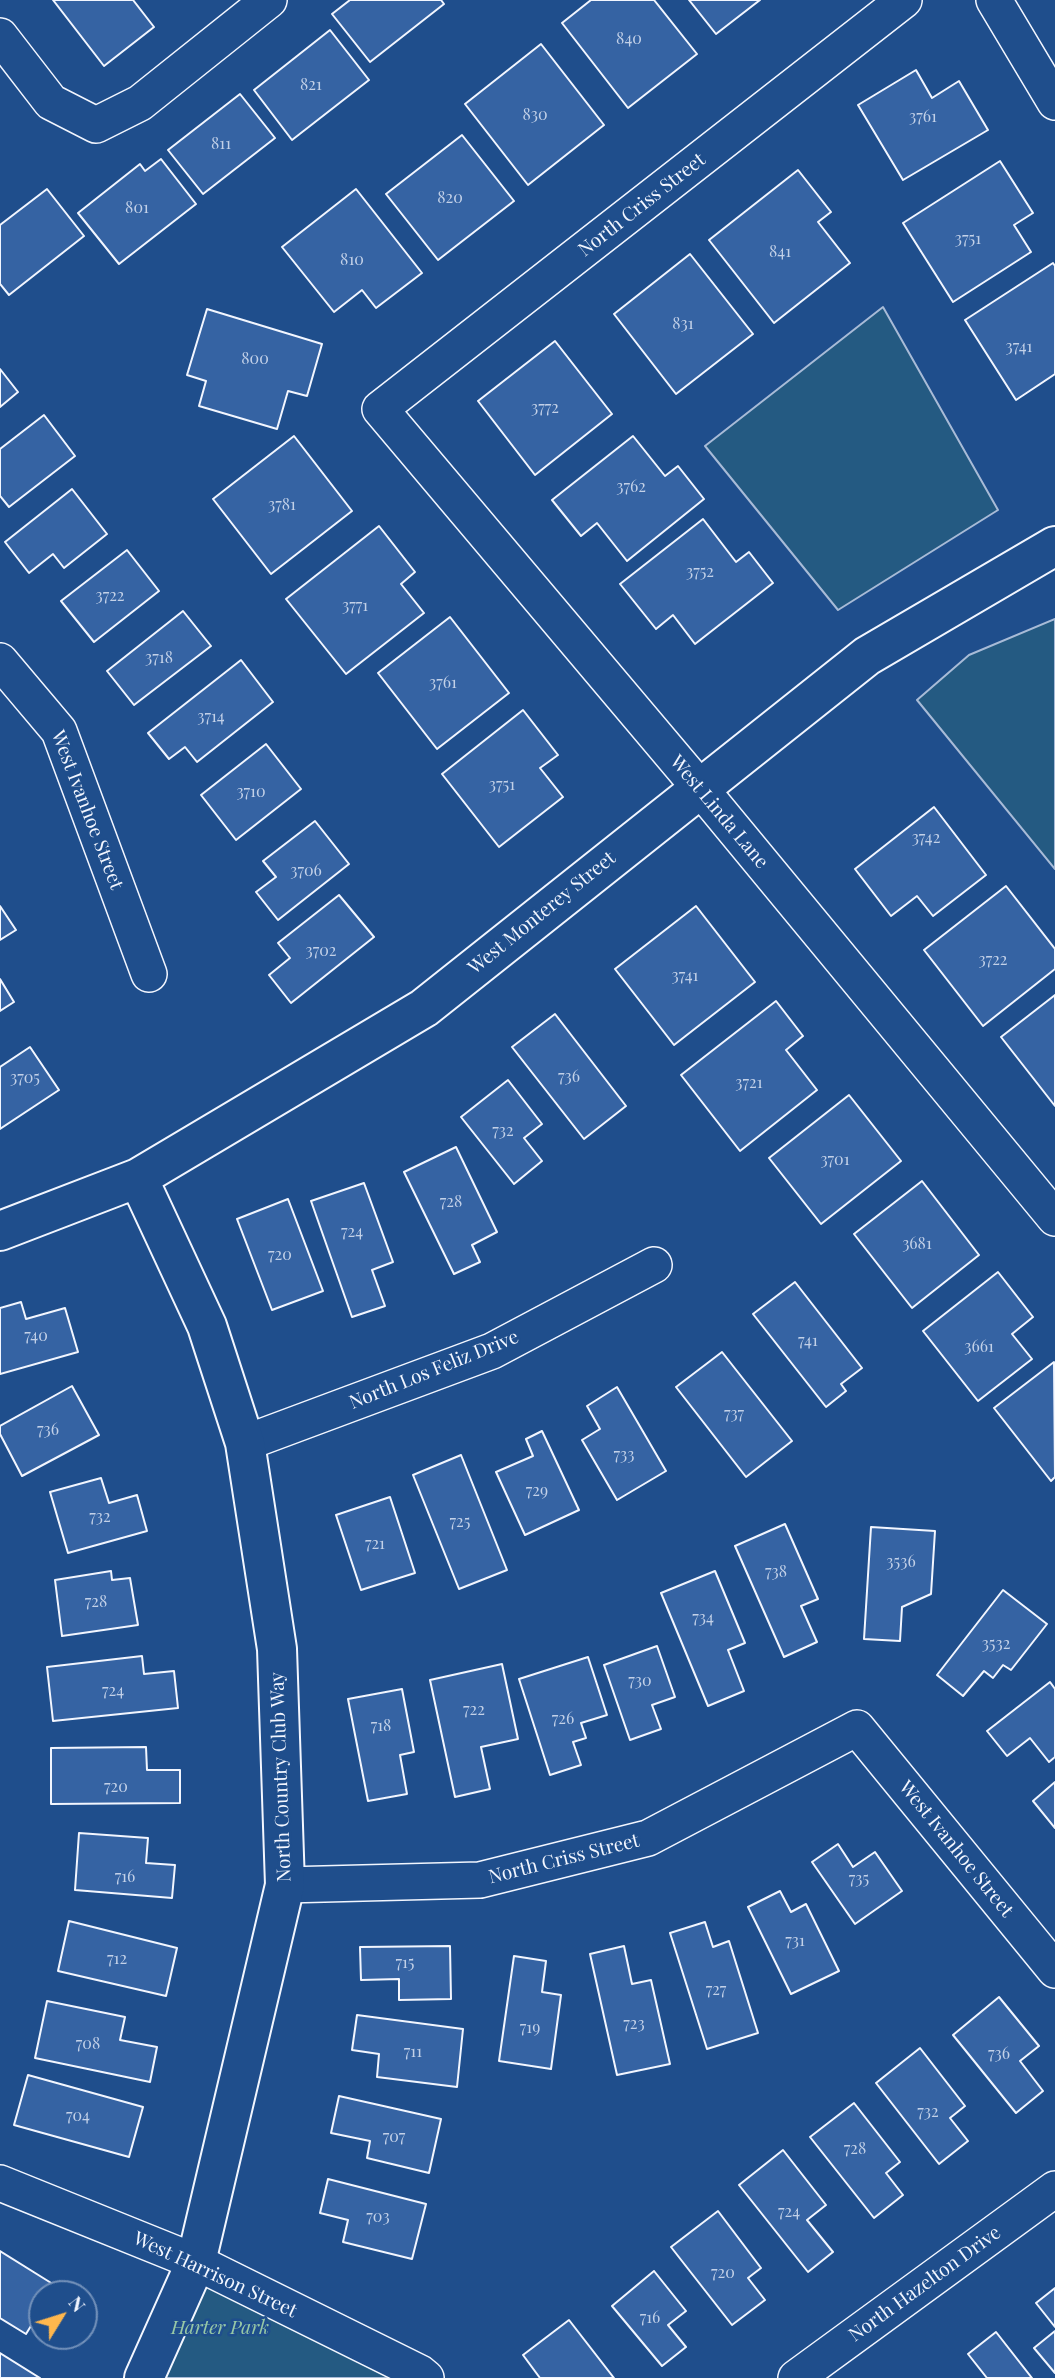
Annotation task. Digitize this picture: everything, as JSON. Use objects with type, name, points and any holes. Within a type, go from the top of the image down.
[{"type":"street","points":[[0,36],[51,102],[96,125],[140,103],[269,0]]},
{"type":"street","name":"North Criss Street","points":[[380,409],[904,0]]},
{"type":"street","points":[[994,0],[1055,102]]},
{"type":"street","name":"West Linda Lane","points":[[380,409],[699,787],[1055,1218]]},
{"type":"street","name":"West Monterey Street","points":[[0,1231],[138,1178],[424,1008],[867,656],[1055,546]]},
{"type":"street","name":"West Ivanhoe Street","points":[[0,661],[59,730],[149,974]]},
{"type":"street","name":"North Country Club Way","points":[[138,1178],[206,1326],[245,1443],[277,1649],[285,1885],[196,2262],[144,2378]]},
{"type":"street","name":"North Los Feliz Drive","points":[[245,1443],[492,1351],[654,1265]]},
{"type":"street","name":"North Criss Street","points":[[285,1885],[481,1880],[648,1838],[857,1728]]},
{"type":"street","name":"West Ivanhoe Street","points":[[857,1728],[1055,1970]]},
{"type":"street","name":"West Harrison Street","points":[[0,2183],[196,2262],[426,2378]]},
{"type":"street","name":"North Hazelton Drive","points":[[796,2378],[1055,2189]]},
{"type":"green space","points":[[883,307],[998,510],[838,610],[705,446]]},
{"type":"green space","points":[[1055,619],[1055,869],[917,700],[969,655]]},
{"type":"green space","name":"Harter Park","points":[[196,2262],[426,2378],[144,2378]]},
{"type":"building","points":[[53,0],[133,0],[154,27],[104,66]]},
{"type":"building","points":[[350,0],[441,0],[444,4],[370,62],[332,14]]},
{"type":"building","points":[[591,0],[654,0],[697,54],[628,108],[562,23]]},
{"type":"building","points":[[689,0],[760,0],[716,34]]},
{"type":"building","points":[[330,30],[369,80],[292,140],[254,90]]},
{"type":"building","points":[[541,44],[604,125],[528,185],[465,104]]},
{"type":"building","points":[[916,70],[932,98],[959,81],[988,130],[903,180],[858,105]]},
{"type":"building","points":[[240,94],[275,138],[203,194],[168,150]]},
{"type":"building","points":[[462,135],[514,201],[438,260],[386,194]]},
{"type":"building","points":[[161,159],[196,204],[119,264],[78,213],[140,164],[145,171]]},
{"type":"building","points":[[1000,161],[1033,213],[1014,225],[1031,252],[953,302],[903,223]]},
{"type":"building","points":[[798,170],[831,212],[818,222],[850,263],[774,323],[709,240]]},
{"type":"building","points":[[47,189],[84,236],[9,295],[0,284],[0,225]]},
{"type":"building","points":[[356,189],[422,273],[376,308],[362,290],[334,312],[282,247]]},
{"type":"building","points":[[690,254],[753,334],[676,394],[614,314]]},
{"type":"building","points":[[1053,263],[1055,374],[1016,400],[965,320]]},
{"type":"building","points":[[207,309],[322,344],[307,396],[288,391],[277,429],[199,406],[206,381],[187,375]]},
{"type":"building","points":[[555,341],[612,414],[535,475],[478,401]]},
{"type":"building","points":[[0,369],[18,392],[0,407]]},
{"type":"building","points":[[44,415],[75,456],[9,507],[0,496],[0,449]]},
{"type":"building","points":[[294,436],[352,511],[271,574],[213,499]]},
{"type":"building","points":[[633,436],[665,476],[678,466],[704,499],[627,561],[597,523],[581,536],[552,500]]},
{"type":"building","points":[[72,489],[107,534],[64,568],[53,554],[29,573],[5,542]]},
{"type":"building","points":[[703,519],[736,562],[749,552],[773,583],[695,644],[673,615],[656,629],[620,584]]},
{"type":"building","points":[[379,526],[415,572],[401,584],[424,613],[346,674],[286,599]]},
{"type":"building","points":[[127,550],[159,591],[94,642],[61,601]]},
{"type":"building","points":[[183,611],[211,646],[134,705],[107,671]]},
{"type":"building","points":[[450,617],[509,693],[437,749],[378,673]]},
{"type":"building","points":[[241,660],[273,702],[197,762],[185,747],[169,759],[148,733]]},
{"type":"building","points":[[523,710],[558,755],[540,768],[563,797],[499,847],[442,774]]},
{"type":"building","points":[[266,744],[301,789],[236,840],[201,795]]},
{"type":"building","points":[[934,807],[986,875],[933,916],[917,896],[891,916],[855,869]]},
{"type":"building","points":[[315,821],[349,864],[278,920],[256,892],[276,877],[263,861]]},
{"type":"building","points":[[1006,886],[1055,949],[1055,969],[983,1026],[924,950]]},
{"type":"building","points":[[339,895],[374,937],[291,1003],[269,975],[290,958],[278,943]]},
{"type":"building","points":[[0,906],[16,930],[0,940]]},
{"type":"building","points":[[696,906],[755,982],[674,1045],[615,969]]},
{"type":"building","points":[[0,979],[14,1002],[0,1011]]},
{"type":"building","points":[[1055,995],[1055,1106],[1001,1037]]},
{"type":"building","points":[[776,1001],[803,1036],[786,1050],[817,1090],[740,1151],[681,1075]]},
{"type":"building","points":[[555,1014],[626,1106],[584,1139],[512,1047]]},
{"type":"building","points":[[30,1047],[59,1090],[0,1129],[0,1067]]},
{"type":"building","points":[[508,1080],[542,1124],[524,1138],[542,1161],[514,1184],[461,1117]]},
{"type":"building","points":[[849,1095],[901,1161],[821,1224],[769,1158]]},
{"type":"building","points":[[456,1147],[497,1232],[472,1245],[480,1262],[454,1274],[404,1172]]},
{"type":"building","points":[[922,1181],[979,1255],[912,1308],[854,1234]]},
{"type":"building","points":[[364,1183],[393,1262],[372,1270],[385,1306],[352,1317],[311,1201]]},
{"type":"building","points":[[288,1199],[323,1291],[272,1310],[237,1219]]},
{"type":"building","points":[[998,1272],[1033,1317],[1012,1334],[1032,1359],[978,1401],[923,1331]]},
{"type":"building","points":[[795,1282],[862,1368],[841,1384],[846,1391],[826,1407],[753,1314]]},
{"type":"building","points":[[21,1302],[26,1319],[65,1308],[78,1352],[0,1374],[0,1308]]},
{"type":"building","points":[[722,1352],[792,1441],[746,1477],[676,1387]]},
{"type":"building","points":[[1054,1362],[1055,1477],[1051,1481],[994,1408]]},
{"type":"building","points":[[72,1386],[99,1435],[22,1476],[0,1434],[0,1426]]},
{"type":"building","points":[[617,1387],[666,1471],[617,1500],[582,1440],[600,1429],[587,1406]]},
{"type":"building","points":[[542,1431],[579,1510],[525,1535],[496,1472],[533,1456],[526,1439]]},
{"type":"building","points":[[461,1455],[507,1570],[459,1589],[413,1475]]},
{"type":"building","points":[[101,1478],[109,1503],[137,1495],[147,1531],[68,1553],[50,1492]]},
{"type":"building","points":[[390,1497],[415,1573],[361,1590],[336,1515]]},
{"type":"building","points":[[785,1524],[818,1599],[801,1606],[817,1642],[784,1657],[735,1546]]},
{"type":"building","points":[[871,1527],[935,1531],[931,1594],[902,1607],[900,1641],[864,1639]]},
{"type":"building","points":[[111,1571],[112,1580],[130,1578],[138,1625],[62,1636],[55,1580]]},
{"type":"building","points":[[715,1571],[745,1643],[728,1650],[744,1691],[708,1706],[661,1593]]},
{"type":"building","points":[[1003,1590],[1047,1624],[1011,1670],[1003,1665],[993,1678],[984,1671],[963,1696],[937,1675]]},
{"type":"building","points":[[657,1646],[675,1697],[652,1705],[661,1729],[630,1740],[604,1665]]},
{"type":"building","points":[[142,1656],[144,1674],[174,1671],[178,1708],[53,1721],[47,1667]]},
{"type":"building","points":[[588,1657],[607,1715],[581,1723],[586,1738],[573,1742],[581,1765],[550,1775],[519,1679]]},
{"type":"building","points":[[502,1664],[518,1739],[481,1747],[490,1789],[455,1797],[430,1680]]},
{"type":"building","points":[[1050,1682],[1055,1689],[1055,1757],[1049,1762],[1030,1738],[1007,1756],[987,1731]]},
{"type":"building","points":[[402,1689],[414,1752],[400,1755],[407,1794],[368,1801],[348,1699]]},
{"type":"building","points":[[146,1747],[147,1770],[180,1770],[180,1803],[51,1804],[51,1748]]},
{"type":"building","points":[[1055,1782],[1055,1828],[1033,1801]]},
{"type":"building","points":[[79,1833],[148,1838],[146,1863],[175,1865],[172,1898],[75,1890]]},
{"type":"building","points":[[838,1844],[853,1867],[875,1852],[902,1891],[855,1924],[812,1862]]},
{"type":"building","points":[[780,1891],[791,1912],[806,1904],[839,1971],[791,1994],[748,1907]]},
{"type":"building","points":[[69,1921],[177,1948],[166,1996],[58,1971]]},
{"type":"building","points":[[705,1922],[713,1947],[729,1941],[758,2033],[707,2049],[670,1933]]},
{"type":"building","points":[[450,1946],[451,1999],[399,2000],[399,1979],[361,1980],[360,1947]]},
{"type":"building","points":[[624,1946],[632,1984],[651,1980],[670,2064],[617,2075],[590,1954]]},
{"type":"building","points":[[514,1956],[546,1961],[542,1992],[561,1995],[551,2069],[499,2061]]},
{"type":"building","points":[[999,1997],[1039,2046],[1020,2061],[1043,2091],[1016,2113],[953,2035]]},
{"type":"building","points":[[47,2001],[125,2017],[120,2040],[157,2047],[150,2082],[35,2058]]},
{"type":"building","points":[[357,2015],[463,2029],[457,2087],[377,2077],[379,2054],[352,2050]]},
{"type":"building","points":[[920,2048],[965,2106],[950,2118],[968,2141],[939,2164],[876,2083]]},
{"type":"building","points":[[28,2075],[143,2107],[129,2157],[14,2125]]},
{"type":"building","points":[[339,2096],[441,2119],[429,2173],[367,2158],[370,2141],[331,2133]]},
{"type":"building","points":[[854,2103],[900,2162],[886,2173],[903,2195],[874,2218],[810,2137]]},
{"type":"building","points":[[783,2150],[826,2205],[807,2220],[833,2252],[808,2272],[739,2185]]},
{"type":"building","points":[[328,2179],[426,2204],[412,2259],[343,2242],[348,2220],[320,2213]]},
{"type":"building","points":[[718,2211],[761,2268],[748,2278],[765,2300],[732,2325],[671,2247]]},
{"type":"building","points":[[0,2251],[46,2280],[28,2280],[26,2334],[0,2318]]},
{"type":"building","points":[[654,2271],[686,2311],[668,2325],[686,2347],[662,2366],[612,2306]]},
{"type":"building","points":[[1055,2288],[1055,2327],[1036,2303]]},
{"type":"building","points":[[569,2320],[614,2378],[540,2378],[523,2355]]},
{"type":"building","points":[[1055,2331],[1055,2373],[1034,2348]]},
{"type":"building","points":[[996,2332],[1032,2378],[987,2378],[968,2354]]},
{"type":"building","points":[[0,2353],[40,2378],[0,2378]]}]
